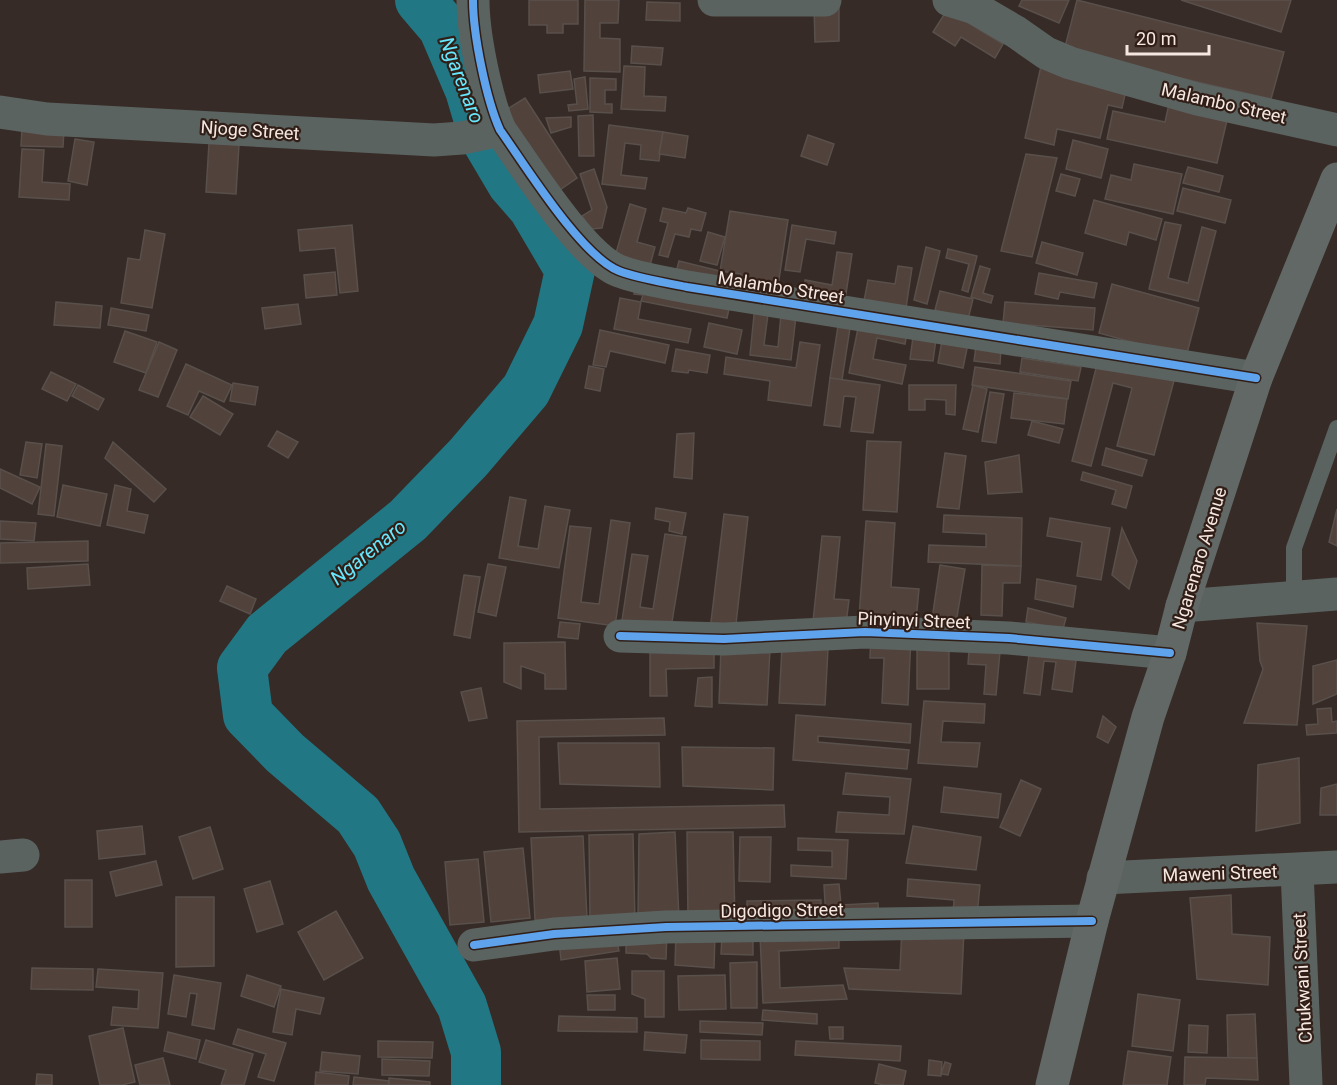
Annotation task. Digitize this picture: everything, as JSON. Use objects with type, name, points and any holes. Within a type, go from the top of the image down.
[{"type":"highway","name":"Ngarenaro Avenue","points":[[1052,1085],[1103,878],[1182,606],[1256,378],[1337,179]]},
{"type":"street","name":"Malambo Street","points":[[473,0],[473,15],[485,78],[494,116],[500,130],[566,223],[599,258],[617,270],[687,287],[1256,378]]},
{"type":"street","points":[[714,0],[825,0]]},
{"type":"street","name":"Malambo Street","points":[[949,0],[975,8],[1017,32],[1046,53],[1070,63],[1197,99],[1337,130]]},
{"type":"street","name":"Njoge Street","points":[[0,112],[48,119],[434,140],[462,138],[500,130]]},
{"type":"street","points":[[1182,606],[1337,594]]},
{"type":"street","name":"Pinyinyi Street","points":[[620,636],[724,639],[865,632],[1009,638],[1170,653]]},
{"type":"street","name":"Maweni Street","points":[[1103,878],[1337,867]]},
{"type":"street","name":"Chukwani Street","points":[[1297,870],[1306,1085]]},
{"type":"street","name":"Digodigo Street","points":[[474,945],[554,934],[666,927],[1092,921]]},
{"type":"lane","points":[[1294,597],[1294,548],[1337,428]]},
{"type":"building","points":[[529,0],[578,0],[578,24],[563,24],[563,33],[547,33],[547,25],[529,25]]},
{"type":"building","points":[[585,0],[619,0],[618,23],[600,23],[600,38],[620,39],[620,72],[584,71]]},
{"type":"building","points":[[1022,0],[1069,0],[1059,23],[1019,6]]},
{"type":"building","points":[[1077,0],[1284,52],[1271,99],[1064,51]]},
{"type":"building","points":[[1181,0],[1291,0],[1281,32]]},
{"type":"building","points":[[647,2],[680,3],[680,21],[646,20]]},
{"type":"building","points":[[814,7],[839,7],[839,41],[815,42]]},
{"type":"building","points":[[947,10],[1003,44],[995,58],[961,37],[955,46],[933,32]]},
{"type":"building","points":[[632,46],[663,48],[661,65],[631,63]]},
{"type":"building","points":[[624,66],[645,67],[644,96],[666,97],[665,111],[621,109]]},
{"type":"building","points":[[1041,66],[1127,85],[1122,108],[1108,105],[1100,138],[1057,129],[1054,145],[1025,138]]},
{"type":"building","points":[[570,71],[573,89],[540,93],[538,75]]},
{"type":"building","points":[[585,77],[588,109],[569,111],[568,105],[577,104],[574,79]]},
{"type":"building","points":[[590,78],[616,79],[616,90],[605,90],[605,104],[612,104],[612,113],[590,112]]},
{"type":"building","points":[[525,98],[577,178],[554,194],[501,113]]},
{"type":"building","points":[[1169,104],[1228,116],[1217,163],[1107,139],[1113,111],[1165,122]]},
{"type":"building","points":[[593,115],[594,156],[579,156],[578,116]]},
{"type":"building","points":[[571,117],[571,127],[551,133],[546,118]]},
{"type":"building","points":[[609,125],[663,132],[659,161],[640,159],[641,145],[625,143],[621,175],[647,178],[645,189],[602,184]]},
{"type":"building","points":[[22,128],[64,129],[63,147],[21,146]]},
{"type":"building","points":[[663,132],[688,136],[685,158],[659,154]]},
{"type":"building","points":[[808,135],[834,144],[827,165],[801,156]]},
{"type":"building","points":[[75,139],[94,142],[87,185],[68,181]]},
{"type":"building","points":[[1073,140],[1108,149],[1101,178],[1066,169]]},
{"type":"building","points":[[209,143],[239,145],[236,194],[206,192]]},
{"type":"building","points":[[22,149],[44,150],[42,182],[70,184],[69,200],[19,197]]},
{"type":"building","points":[[1026,154],[1057,158],[1032,257],[1001,251]]},
{"type":"building","points":[[1134,164],[1182,174],[1173,214],[1105,199],[1111,175],[1131,180]]},
{"type":"building","points":[[1188,167],[1223,176],[1219,192],[1183,183]]},
{"type":"building","points":[[594,169],[607,207],[602,228],[591,229],[582,216],[592,210],[580,174]]},
{"type":"building","points":[[1061,174],[1080,179],[1075,196],[1056,191]]},
{"type":"building","points":[[1183,188],[1231,200],[1225,223],[1177,211]]},
{"type":"building","points":[[1094,200],[1162,219],[1156,240],[1129,232],[1126,245],[1085,233]]},
{"type":"building","points":[[630,204],[646,209],[637,242],[655,247],[649,269],[614,260]]},
{"type":"building","points":[[663,208],[686,213],[688,208],[706,213],[701,231],[691,229],[689,237],[675,234],[668,257],[659,255],[668,223],[660,221]]},
{"type":"building","points":[[730,211],[788,220],[778,286],[740,280],[741,274],[720,271]]},
{"type":"building","points":[[1165,222],[1181,225],[1168,278],[1188,283],[1202,227],[1216,231],[1198,301],[1149,289]]},
{"type":"building","points":[[352,225],[358,291],[340,293],[335,248],[300,251],[298,230]]},
{"type":"building","points":[[792,225],[836,232],[834,244],[806,239],[800,272],[785,270]]},
{"type":"building","points":[[145,230],[165,234],[152,308],[121,303],[128,258],[140,260]]},
{"type":"building","points":[[708,232],[725,237],[717,265],[700,261]]},
{"type":"building","points":[[1042,242],[1083,253],[1077,275],[1036,263]]},
{"type":"building","points":[[926,247],[940,251],[927,304],[914,300]]},
{"type":"building","points":[[948,249],[977,256],[968,292],[962,290],[969,264],[946,258]]},
{"type":"building","points":[[837,252],[852,254],[846,294],[804,289],[805,280],[832,285]]},
{"type":"building","points":[[679,261],[720,271],[717,286],[675,276]]},
{"type":"building","points":[[898,266],[912,268],[906,308],[864,301],[868,280],[895,284]]},
{"type":"building","points":[[980,266],[990,269],[983,293],[993,296],[991,303],[971,297]]},
{"type":"building","points":[[335,272],[337,295],[306,298],[304,275]]},
{"type":"building","points":[[1039,273],[1097,283],[1094,298],[1060,292],[1058,299],[1035,294]]},
{"type":"building","points":[[636,282],[731,299],[727,318],[641,301],[643,295],[634,294]]},
{"type":"building","points":[[1112,284],[1199,308],[1186,357],[1099,333]]},
{"type":"building","points":[[940,291],[973,299],[968,319],[935,310]]},
{"type":"building","points":[[620,298],[641,302],[638,319],[691,329],[688,343],[614,329]]},
{"type":"building","points":[[56,302],[102,306],[100,328],[54,325]]},
{"type":"building","points":[[1005,302],[1095,308],[1093,330],[1003,323]]},
{"type":"building","points":[[298,304],[301,324],[265,329],[262,308]]},
{"type":"building","points":[[755,305],[769,307],[764,345],[778,347],[781,314],[796,316],[791,360],[750,355]]},
{"type":"building","points":[[111,308],[149,315],[146,331],[108,325]]},
{"type":"building","points":[[840,313],[852,315],[842,380],[830,378]]},
{"type":"building","points":[[860,318],[908,327],[905,344],[877,338],[873,359],[906,365],[902,384],[849,373]]},
{"type":"building","points":[[709,323],[742,330],[737,354],[704,347]]},
{"type":"building","points":[[600,330],[669,345],[665,363],[610,351],[606,367],[593,365]]},
{"type":"building","points":[[914,330],[937,332],[933,361],[910,359]]},
{"type":"building","points":[[125,331],[157,342],[146,373],[114,362]]},
{"type":"building","points":[[943,335],[969,339],[963,368],[938,363]]},
{"type":"building","points":[[159,342],[177,350],[158,397],[139,390]]},
{"type":"building","points":[[800,342],[820,345],[811,406],[768,400],[770,381],[724,374],[726,357],[796,368]]},
{"type":"building","points":[[976,346],[1001,348],[1000,364],[974,361]]},
{"type":"building","points":[[676,349],[710,355],[707,373],[689,370],[688,373],[672,371]]},
{"type":"building","points":[[1099,357],[1175,377],[1154,455],[1117,446],[1132,388],[1113,383],[1091,466],[1072,461]]},
{"type":"building","points":[[1022,358],[1081,367],[1078,381],[1020,372]]},
{"type":"building","points":[[186,364],[232,385],[224,402],[199,391],[188,415],[167,406]]},
{"type":"building","points":[[589,366],[604,369],[600,391],[585,388]]},
{"type":"building","points":[[975,367],[1071,381],[1068,399],[972,385]]},
{"type":"building","points":[[51,372],[76,384],[67,401],[42,389]]},
{"type":"building","points":[[830,378],[880,385],[873,433],[851,431],[856,397],[844,396],[840,427],[824,425]]},
{"type":"building","points":[[233,383],[258,387],[255,405],[230,401]]},
{"type":"building","points":[[78,385],[104,399],[98,410],[72,396]]},
{"type":"building","points":[[909,385],[956,385],[955,415],[946,414],[946,400],[925,399],[925,410],[909,410]]},
{"type":"building","points":[[973,385],[987,389],[978,432],[963,429]]},
{"type":"building","points":[[990,392],[1004,394],[996,443],[982,441]]},
{"type":"building","points":[[1014,393],[1067,399],[1064,424],[1011,418]]},
{"type":"building","points":[[203,396],[233,414],[220,435],[190,417]]},
{"type":"building","points":[[1032,421],[1063,429],[1059,443],[1028,435]]},
{"type":"building","points":[[277,431],[298,442],[288,458],[268,446]]},
{"type":"building","points":[[694,433],[692,479],[674,477],[677,434]]},
{"type":"building","points":[[867,441],[901,442],[897,512],[863,510]]},
{"type":"building","points":[[26,442],[42,444],[37,478],[20,475]]},
{"type":"building","points":[[113,442],[166,489],[154,502],[105,458]]},
{"type":"building","points":[[46,444],[62,446],[54,516],[38,514]]},
{"type":"building","points":[[1106,448],[1147,460],[1142,476],[1102,465]]},
{"type":"building","points":[[945,453],[966,456],[959,509],[937,507]]},
{"type":"building","points":[[1019,455],[1022,492],[988,494],[985,462]]},
{"type":"building","points":[[0,469],[40,487],[32,504],[0,488]]},
{"type":"building","points":[[1083,472],[1132,486],[1126,508],[1112,504],[1116,490],[1081,480]]},
{"type":"building","points":[[63,485],[107,494],[100,526],[57,517]]},
{"type":"building","points":[[115,485],[131,489],[127,511],[148,515],[144,533],[107,525]]},
{"type":"building","points":[[510,497],[526,500],[518,546],[538,549],[545,506],[570,510],[559,568],[499,558]]},
{"type":"building","points":[[656,508],[686,513],[682,534],[669,531],[670,522],[655,519]]},
{"type":"building","points":[[1337,509],[1337,546],[1329,542]]},
{"type":"building","points":[[724,514],[748,517],[735,633],[710,630]]},
{"type":"building","points":[[944,515],[1022,518],[1021,566],[928,562],[929,545],[986,547],[986,534],[943,532]]},
{"type":"building","points":[[1050,518],[1110,528],[1101,580],[1077,576],[1082,542],[1047,536]]},
{"type":"building","points":[[611,520],[630,523],[615,626],[558,618],[570,526],[591,528],[581,602],[599,604]]},
{"type":"building","points":[[0,521],[36,523],[34,541],[0,539]]},
{"type":"building","points":[[866,521],[895,523],[891,587],[919,589],[916,621],[859,617]]},
{"type":"building","points":[[1122,528],[1137,561],[1129,589],[1112,575]]},
{"type":"building","points":[[665,534],[686,537],[670,634],[621,627],[632,554],[648,556],[640,607],[653,609]]},
{"type":"building","points":[[822,536],[840,537],[834,599],[849,600],[846,624],[813,621]]},
{"type":"building","points":[[88,541],[88,561],[0,563],[0,543]]},
{"type":"building","points":[[88,564],[90,585],[28,589],[27,568]]},
{"type":"building","points":[[488,564],[506,567],[496,616],[478,612]]},
{"type":"building","points":[[940,565],[965,569],[956,623],[932,619]]},
{"type":"building","points":[[982,565],[1021,566],[1020,583],[1003,583],[1002,616],[981,615]]},
{"type":"building","points":[[464,575],[480,577],[470,638],[454,635]]},
{"type":"building","points":[[1037,579],[1076,586],[1073,607],[1035,599]]},
{"type":"building","points":[[227,586],[256,599],[250,614],[220,601]]},
{"type":"building","points":[[1028,608],[1066,618],[1063,629],[1026,622]]},
{"type":"building","points":[[560,622],[580,624],[578,639],[558,637]]},
{"type":"building","points":[[1257,623],[1307,626],[1297,725],[1244,723],[1263,669],[1260,661]]},
{"type":"building","points":[[871,633],[911,635],[908,705],[882,703],[884,658],[870,658]]},
{"type":"building","points":[[917,638],[949,639],[949,689],[917,689]]},
{"type":"building","points":[[565,642],[566,689],[545,689],[545,674],[521,666],[521,689],[504,682],[504,643]]},
{"type":"building","points":[[782,646],[828,649],[825,705],[779,703]]},
{"type":"building","points":[[714,647],[714,668],[666,669],[667,696],[650,696],[650,648]]},
{"type":"building","points":[[721,647],[770,650],[767,705],[719,703]]},
{"type":"building","points":[[1030,647],[1077,653],[1072,692],[1052,689],[1056,662],[1044,661],[1040,695],[1024,693]]},
{"type":"building","points":[[969,650],[1000,652],[996,695],[984,694],[986,665],[968,664]]},
{"type":"building","points":[[1337,660],[1337,694],[1313,704],[1313,666]]},
{"type":"building","points":[[712,677],[712,707],[695,706],[698,678]]},
{"type":"building","points":[[481,688],[487,718],[469,721],[461,692]]},
{"type":"building","points":[[924,701],[985,704],[984,723],[943,721],[941,742],[980,743],[977,767],[918,763]]},
{"type":"building","points":[[1331,708],[1332,722],[1337,721],[1337,733],[1307,735],[1306,725],[1318,724],[1317,709]]},
{"type":"building","points":[[796,715],[911,724],[910,743],[818,736],[818,742],[909,750],[907,769],[793,760]]},
{"type":"building","points":[[1103,716],[1116,727],[1108,743],[1097,737]]},
{"type":"building","points":[[664,718],[665,735],[539,737],[540,809],[784,805],[785,827],[519,832],[517,721]]},
{"type":"building","points":[[558,743],[659,743],[660,787],[560,784]]},
{"type":"building","points":[[682,747],[774,748],[773,790],[683,786]]},
{"type":"building","points":[[1299,758],[1300,823],[1256,831],[1258,765]]},
{"type":"building","points":[[846,773],[911,779],[904,834],[836,832],[838,812],[889,815],[890,797],[843,794]]},
{"type":"building","points":[[1021,780],[1041,789],[1020,836],[1000,827]]},
{"type":"building","points":[[1337,784],[1337,815],[1320,815],[1321,788]]},
{"type":"building","points":[[944,787],[1001,794],[998,818],[941,812]]},
{"type":"building","points":[[142,826],[145,854],[99,859],[97,831]]},
{"type":"building","points":[[913,826],[981,837],[976,870],[906,863]]},
{"type":"building","points":[[210,827],[223,869],[193,879],[179,837]]},
{"type":"building","points":[[675,832],[679,918],[638,918],[639,834]]},
{"type":"building","points":[[687,832],[733,832],[735,922],[688,922]]},
{"type":"building","points":[[633,834],[635,921],[590,922],[589,835]]},
{"type":"building","points":[[583,836],[587,918],[535,920],[531,838]]},
{"type":"building","points":[[740,837],[771,837],[770,882],[739,881]]},
{"type":"building","points":[[798,838],[848,840],[846,879],[791,876],[791,865],[832,867],[832,851],[798,850]]},
{"type":"building","points":[[523,848],[530,918],[491,922],[484,852]]},
{"type":"building","points":[[478,859],[484,922],[450,925],[445,862]]},
{"type":"building","points":[[156,861],[162,885],[116,896],[110,872]]},
{"type":"building","points":[[908,879],[980,885],[977,916],[953,914],[954,900],[907,896]]},
{"type":"building","points":[[65,880],[92,880],[92,927],[65,927]]},
{"type":"building","points":[[270,881],[283,924],[257,932],[244,889]]},
{"type":"building","points":[[839,884],[841,905],[878,903],[879,917],[826,919],[824,885]]},
{"type":"building","points":[[1231,895],[1232,934],[1270,937],[1268,985],[1197,979],[1190,898]]},
{"type":"building","points":[[176,897],[214,897],[214,966],[176,967]]},
{"type":"building","points":[[821,900],[821,919],[747,920],[747,901]]},
{"type":"building","points":[[336,911],[363,958],[324,980],[298,932]]},
{"type":"building","points":[[902,927],[964,931],[961,994],[849,989],[844,968],[900,970]]},
{"type":"building","points":[[626,930],[667,931],[666,959],[651,958],[647,954],[626,953]]},
{"type":"building","points":[[615,932],[619,951],[561,960],[559,941]]},
{"type":"building","points":[[676,932],[715,933],[714,968],[675,965]]},
{"type":"building","points":[[839,932],[839,948],[779,951],[780,988],[843,985],[847,999],[763,1003],[760,935]]},
{"type":"building","points":[[722,935],[753,936],[753,955],[721,954]]},
{"type":"building","points":[[617,958],[620,989],[587,992],[585,961]]},
{"type":"building","points":[[757,962],[757,1008],[731,1008],[730,963]]},
{"type":"building","points":[[32,968],[93,969],[93,990],[31,989]]},
{"type":"building","points":[[98,969],[163,973],[158,1028],[111,1025],[113,1007],[138,1009],[139,990],[96,987]]},
{"type":"building","points":[[632,971],[664,971],[664,1017],[645,1017],[645,999],[632,994]]},
{"type":"building","points":[[174,975],[221,983],[214,1029],[192,1025],[197,994],[190,993],[186,1017],[168,1014]]},
{"type":"building","points":[[247,975],[281,986],[274,1007],[241,996]]},
{"type":"building","points":[[725,975],[726,1009],[679,1010],[678,976]]},
{"type":"building","points":[[281,989],[324,998],[320,1014],[296,1009],[292,1035],[273,1032]]},
{"type":"building","points":[[1138,994],[1180,1000],[1173,1051],[1132,1046]]},
{"type":"building","points":[[587,995],[615,995],[615,1010],[588,1010]]},
{"type":"building","points":[[763,1010],[817,1014],[817,1024],[762,1020]]},
{"type":"building","points":[[1255,1014],[1257,1058],[1228,1059],[1227,1015]]},
{"type":"building","points":[[559,1016],[637,1018],[637,1032],[558,1031]]},
{"type":"building","points":[[700,1021],[763,1023],[762,1035],[700,1032]]},
{"type":"building","points":[[1189,1025],[1208,1026],[1207,1053],[1188,1052]]},
{"type":"building","points":[[829,1027],[843,1027],[843,1039],[830,1039]]},
{"type":"building","points":[[123,1028],[135,1082],[122,1085],[100,1085],[89,1036]]},
{"type":"building","points":[[238,1029],[286,1043],[274,1081],[258,1077],[266,1054],[233,1044]]},
{"type":"building","points":[[168,1032],[200,1040],[196,1059],[164,1051]]},
{"type":"building","points":[[645,1032],[687,1035],[685,1053],[644,1050]]},
{"type":"building","points":[[206,1040],[253,1054],[244,1085],[221,1085],[226,1070],[199,1062]]},
{"type":"building","points":[[701,1040],[760,1041],[760,1060],[701,1059]]},
{"type":"building","points":[[378,1041],[433,1042],[432,1058],[378,1057]]},
{"type":"building","points":[[796,1041],[901,1046],[900,1061],[795,1055]]},
{"type":"building","points":[[1128,1051],[1171,1057],[1167,1085],[1123,1085]]},
{"type":"building","points":[[322,1052],[360,1056],[358,1074],[320,1071]]},
{"type":"building","points":[[1185,1057],[1257,1058],[1258,1080],[1206,1078],[1205,1085],[1184,1085]]},
{"type":"building","points":[[163,1058],[170,1085],[140,1085],[135,1065]]},
{"type":"building","points":[[382,1059],[430,1061],[429,1076],[382,1075]]},
{"type":"building","points":[[929,1060],[942,1062],[941,1076],[928,1075]]},
{"type":"building","points":[[945,1062],[951,1064],[948,1075],[941,1074]]},
{"type":"building","points":[[879,1064],[906,1071],[903,1085],[875,1083]]},
{"type":"building","points":[[316,1072],[349,1076],[348,1085],[315,1085]]},
{"type":"building","points":[[37,1074],[52,1075],[52,1085],[36,1085]]},
{"type":"building","points":[[354,1077],[389,1081],[388,1085],[353,1085]]},
{"type":"building","points":[[389,1078],[430,1082],[430,1085],[389,1085]]},
{"type":"waterway","name":"Ngarenaro","points":[[420,0],[443,27],[470,90],[483,134],[512,183],[533,207],[570,270],[558,325],[526,390],[468,458],[408,520],[267,634],[242,668],[248,715],[285,753],[358,815],[377,844],[391,879],[462,1006],[476,1052],[476,1085]]},
{"type":"cycle path","points":[[473,0],[481,66],[500,130],[571,229],[588,248],[619,271],[687,287],[1256,378]]},
{"type":"cycle path","points":[[620,636],[724,639],[865,632],[1009,638],[1170,653]]},
{"type":"cycle path","points":[[474,945],[554,934],[666,927],[1092,921]]}]
